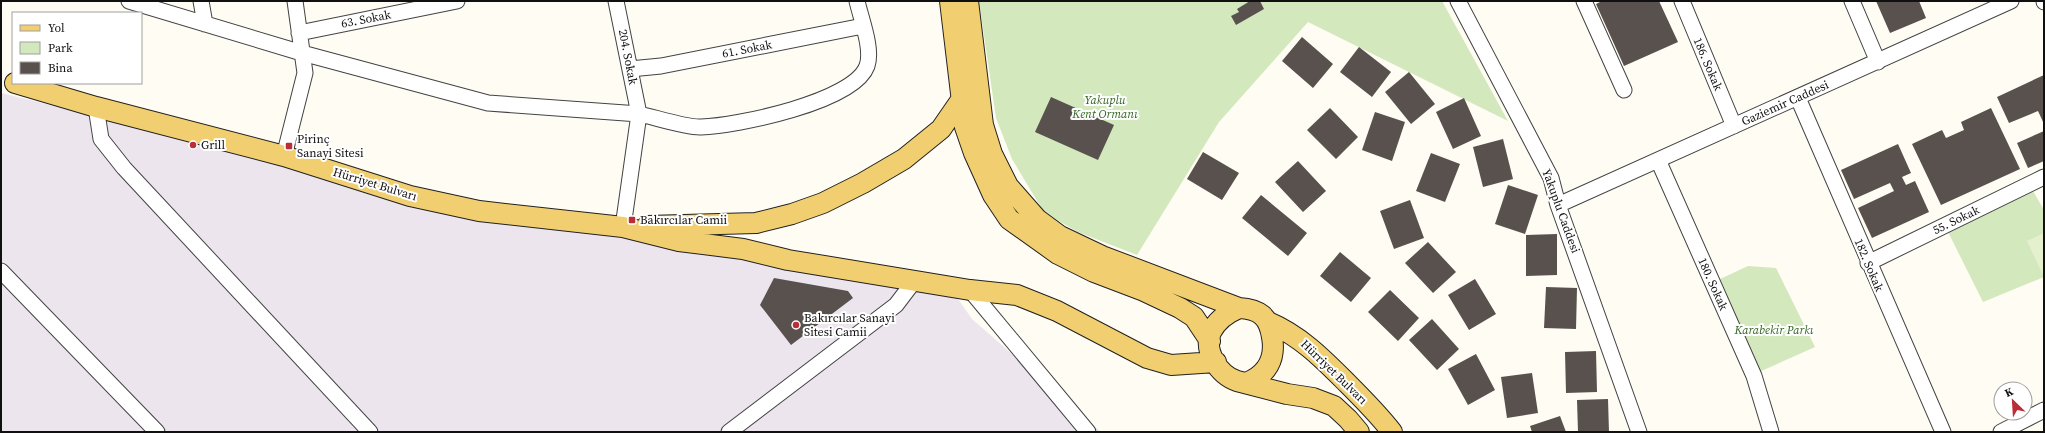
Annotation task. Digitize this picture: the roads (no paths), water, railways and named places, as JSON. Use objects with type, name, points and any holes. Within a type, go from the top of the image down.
[{"type":"main road","points":[[950,1],[965,127],[974,153],[993,195],[1010,219],[1058,254],[1094,272],[1144,291],[1180,308],[1194,317],[1210,341]]},
{"type":"main road","points":[[968,1],[983,125],[992,154],[1008,186],[1037,219],[1060,236],[1102,256],[1239,308],[1249,308],[1263,315],[1268,322],[1274,348],[1273,358],[1268,368],[1261,376],[1246,383]]},
{"type":"main road","name":"Hürriyet Bulvarı","points":[[1,79],[12,82]]},
{"type":"main road","name":"Hürriyet Bulvarı","points":[[17,84],[96,107],[284,156],[410,196],[479,211],[623,227],[678,241],[743,249],[788,260],[970,290],[1017,295],[1057,311],[1147,358],[1171,365],[1216,362]]},
{"type":"main road","points":[[623,227],[756,223],[811,208],[862,184],[904,159],[941,129],[961,100]]},
{"type":"main road","points":[[1239,308],[1223,317],[1211,333],[1211,354],[1219,369],[1230,379],[1287,394],[1313,398],[1334,406],[1359,432]]},
{"type":"main road","name":"Hürriyet Bulvarı","points":[[1268,322],[1299,338],[1383,419],[1392,432]]},
{"type":"street","points":[[129,1],[302,52],[488,103],[639,114],[699,127],[741,122],[777,115],[822,99],[849,86],[866,68],[869,55],[857,1]]},
{"type":"street","points":[[201,1],[205,24]]},
{"type":"street","points":[[284,156],[305,73],[295,1]]},
{"type":"street","name":"63. Sokak","points":[[299,33],[457,1]]},
{"type":"street","name":"204. Sokak","points":[[616,1],[639,114],[623,227]]},
{"type":"street","name":"Yakuplu Caddesi","points":[[1458,1],[1551,178],[1558,205],[1639,432]]},
{"type":"street","points":[[1584,1],[1624,90]]},
{"type":"street","name":"186. Sokak","points":[[1682,1],[1734,126]]},
{"type":"street","points":[[1852,1],[1878,62]]},
{"type":"street","name":"Gaziemir Caddesi","points":[[1558,205],[2011,1]]},
{"type":"street","name":"61. Sokak","points":[[630,69],[661,66],[863,26]]},
{"type":"street","name":"182. Sokak","points":[[1798,98],[1943,432]]},
{"type":"street","points":[[96,107],[101,139],[124,168],[370,432]]},
{"type":"street","name":"180. Sokak","points":[[1658,160],[1754,376],[1771,432]]},
{"type":"street","name":"55. Sokak","points":[[1868,262],[2044,177]]},
{"type":"street","points":[[1,272],[157,432]]},
{"type":"street","points":[[729,432],[896,305],[915,280]]},
{"type":"street","points":[[970,290],[1088,432]]},
{"type":"street","points":[[2001,432],[2044,410]]},
{"type":"place","name":"Grill","points":[[193,145]]},
{"type":"place","name":"Pirinç Sanayi Sitesi","points":[[289,146]]},
{"type":"place","name":"Bakırcılar Camii","points":[[632,220]]},
{"type":"place","name":"Bakırcılar Sanayi Sitesi Camii","points":[[796,325]]},
{"type":"park label","name":"Yakuplu Kent Ormanı","points":[[1105,107]]},
{"type":"park label","name":"Karabekir Parkı","points":[[1774,330]]}]
